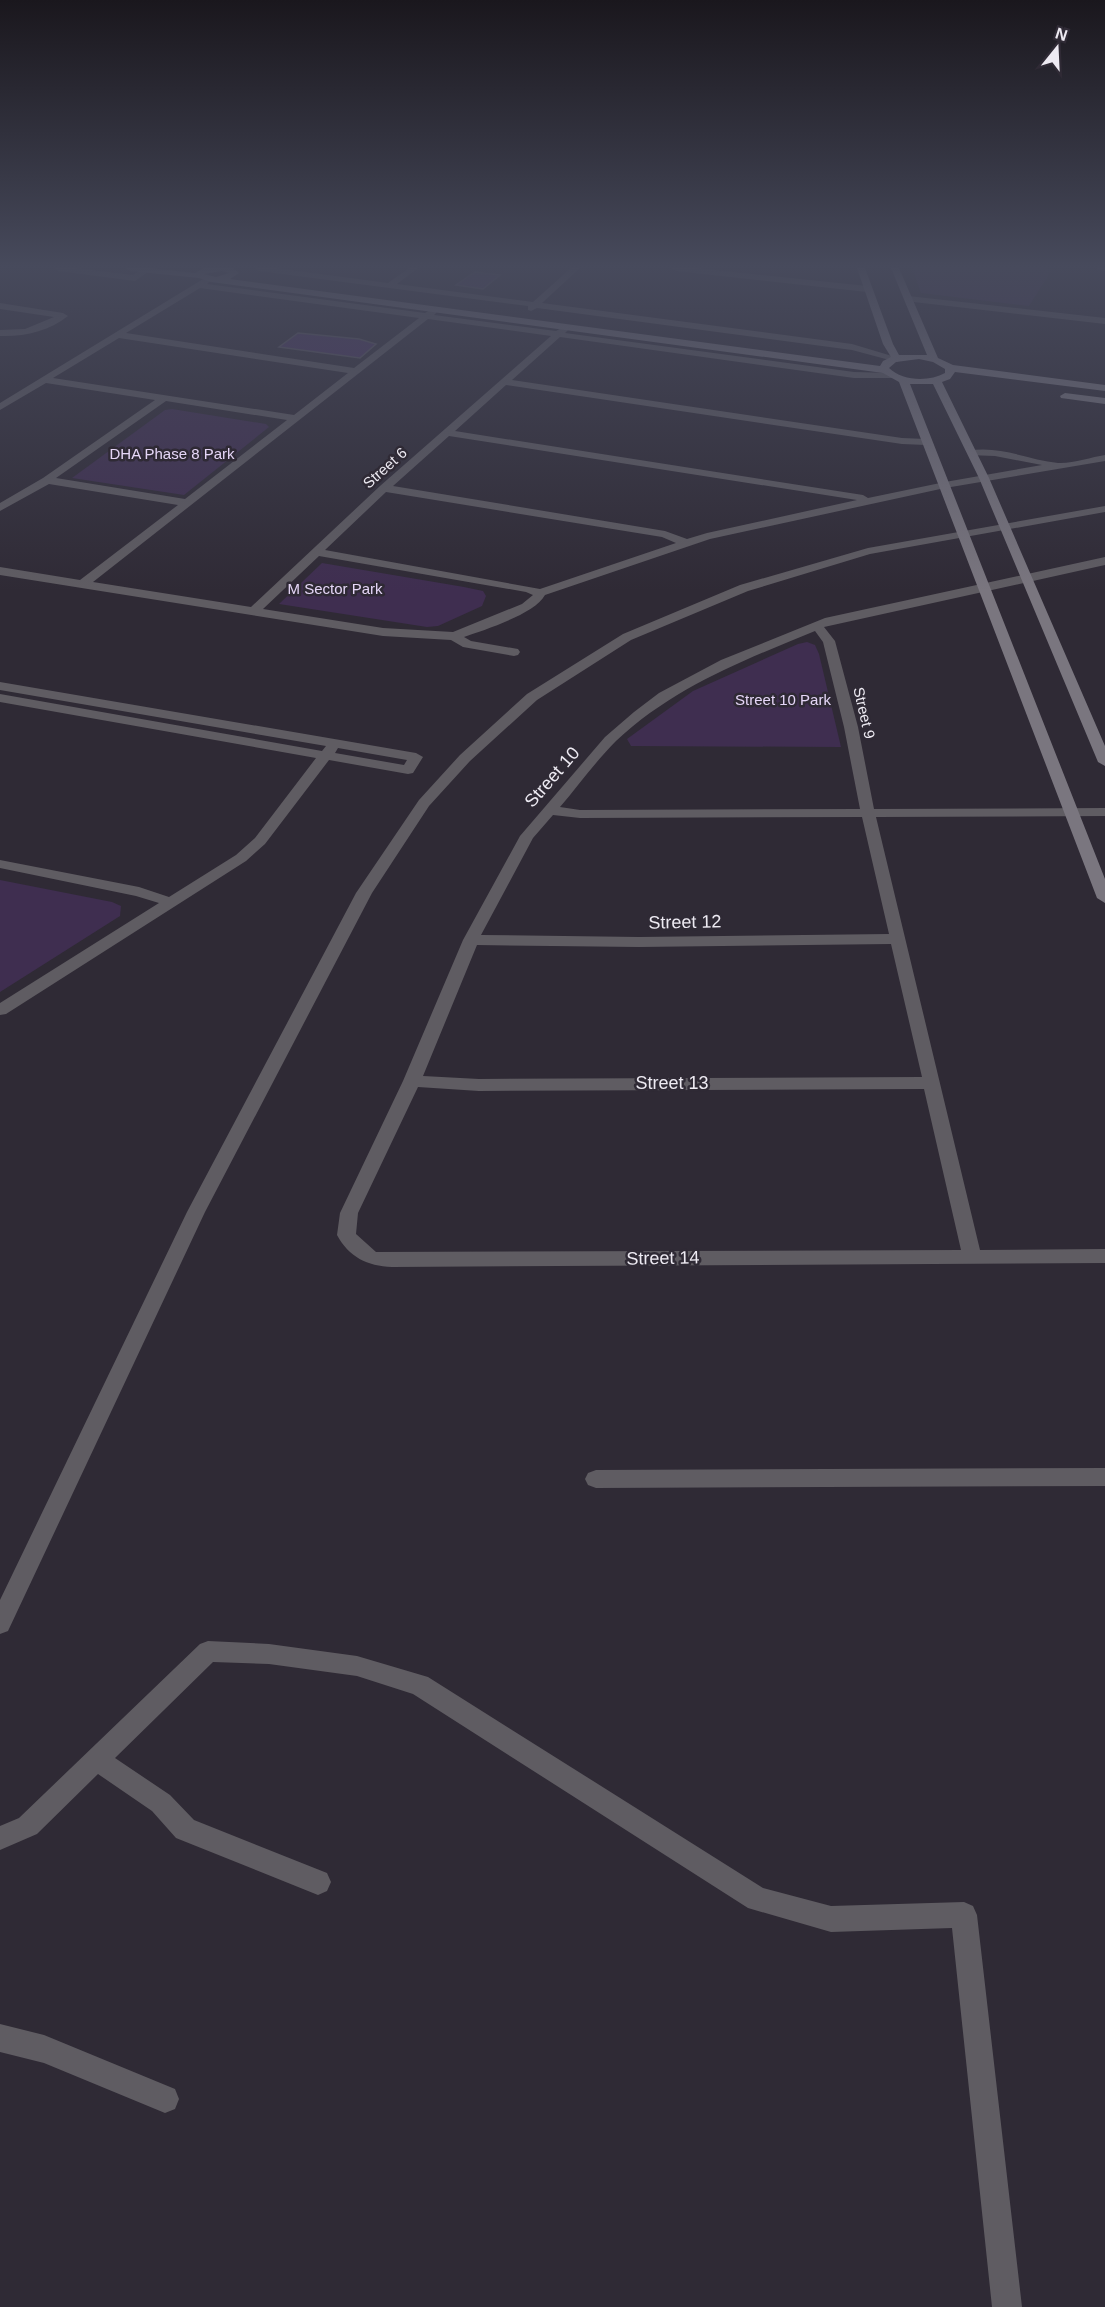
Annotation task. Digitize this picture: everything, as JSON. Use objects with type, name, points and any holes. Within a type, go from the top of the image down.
[{"type":"street","points":[[0,407],[52,376]]},
{"type":"street","points":[[83,584],[349,376]]},
{"type":"street","name":"Street 6","points":[[254,611],[384,488],[510,376]]},
{"type":"street","points":[[894,376],[945,485],[1105,898]]},
{"type":"street","points":[[900,376],[963,382]]},
{"type":"street","points":[[939,380],[947,376]]},
{"type":"street","points":[[1009,376],[1105,388]]},
{"type":"street","points":[[45,380],[294,418]]},
{"type":"street","points":[[939,380],[984,478],[1105,762]]},
{"type":"street","points":[[503,382],[902,441],[926,442]]},
{"type":"street","points":[[1050,394],[1105,401]]},
{"type":"street","points":[[0,508],[47,480],[163,399]]},
{"type":"street","points":[[448,433],[852,495],[867,501]]},
{"type":"street","points":[[972,453],[995,453],[1056,466]]},
{"type":"street","points":[[316,552],[540,593],[685,542],[945,485],[1105,458]]},
{"type":"street","points":[[47,480],[186,503]]},
{"type":"street","points":[[384,488],[665,534],[685,542]]},
{"type":"street","points":[[0,1624],[196,1212],[364,893],[424,802],[465,758],[532,697],[627,637],[744,588],[868,551],[1105,509]]},
{"type":"street","name":"Street 10","points":[[357,1250],[346,1235],[349,1213],[412,1081],[471,940],[527,836],[610,740],[664,696],[726,663],[817,626],[846,616],[1105,561]]},
{"type":"street","points":[[0,571],[383,632],[453,636],[526,607],[537,599],[540,593]]},
{"type":"street","name":"Street 9","points":[[817,626],[829,641],[851,727],[868,813],[972,1255]]},
{"type":"street","points":[[453,636],[467,644],[514,652]]},
{"type":"street","points":[[0,686],[330,750],[408,770],[416,757],[330,750],[0,698]]},
{"type":"street","points":[[0,1010],[241,858],[260,841],[330,750]]},
{"type":"street","points":[[548,810],[580,814],[1105,812]]},
{"type":"street","points":[[0,864],[139,892],[171,902]]},
{"type":"street","name":"Street 12","points":[[471,940],[639,942],[899,939]]},
{"type":"street","name":"Street 13","points":[[412,1081],[479,1085],[932,1083]]},
{"type":"street","name":"Street 14","points":[[357,1250],[372,1260],[1105,1256]]},
{"type":"street","points":[[596,1479],[1105,1477]]},
{"type":"street","points":[[0,1838],[28,1826],[208,1651],[269,1654],[357,1666],[420,1685],[757,1899],[831,1919],[964,1915],[1007,2307]]},
{"type":"street","points":[[97,1759],[161,1803],[185,1829],[318,1882]]},
{"type":"street","points":[[0,2038],[44,2049],[165,2099]]},
{"type":"green space","name":"DHA Phase 8 Park","points":[[172,409],[266,424],[269,427],[184,495],[72,478],[165,410]]},
{"type":"green space","name":"M Sector Park","points":[[322,563],[464,587],[483,591],[486,596],[482,606],[438,626],[427,627],[279,604]]},
{"type":"green space","name":"Street 10 Park","points":[[807,642],[815,645],[819,654],[841,747],[631,746],[627,739],[693,691]]},
{"type":"green space","points":[[0,880],[112,902],[121,906],[120,916],[0,992]]}]
